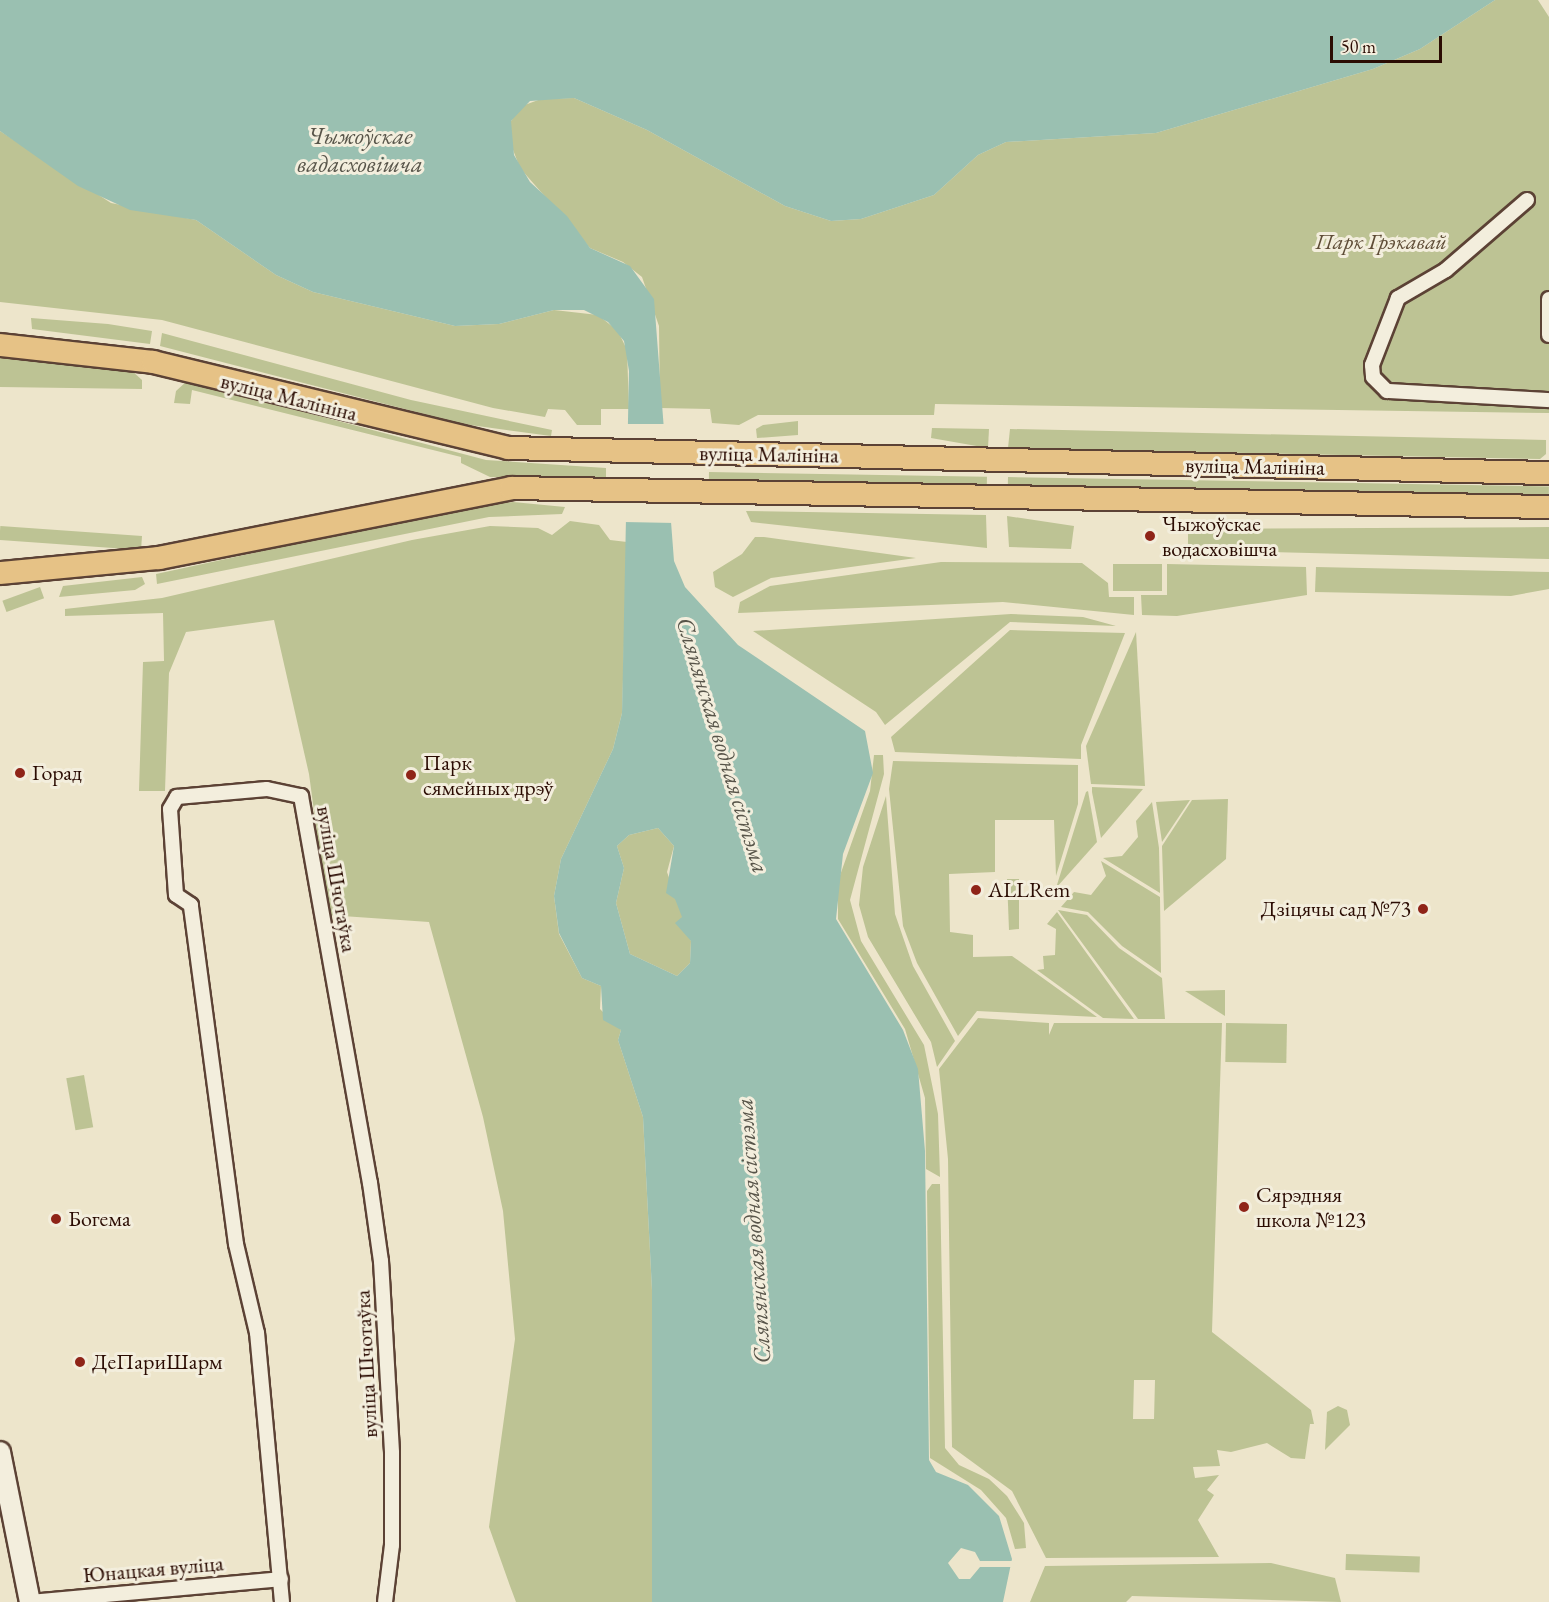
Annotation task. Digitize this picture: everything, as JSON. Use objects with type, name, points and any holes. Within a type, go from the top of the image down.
[{"type":"main road","name":"вуліца Малініна","points":[[0,345],[153,362],[422,431],[508,448],[1549,473]]},
{"type":"main road","name":"вуліца Малініна","points":[[0,573],[159,558],[511,488],[1549,507]]},
{"type":"street","points":[[1527,200],[1454,264],[1398,298],[1372,364],[1373,377],[1387,391],[1549,400]]},
{"type":"street","points":[[1549,299],[1549,335]]},
{"type":"street","name":"вуліца Шчотаўка","points":[[281,1579],[257,1333],[236,1244],[191,905],[176,895],[170,809],[177,797],[267,789],[301,796],[370,1183],[381,1261],[392,1453],[392,1545],[385,1602]]},
{"type":"street","points":[[0,1452],[30,1602]]},
{"type":"street","points":[[281,1579],[282,1602]]},
{"type":"street","name":"Юнацкая вуліца","points":[[30,1602],[281,1579]]},
{"type":"green space","name":"Парк Грэкавай","points":[[1495,0],[1538,0],[1549,17],[1549,413],[935,404],[934,415],[758,415],[739,425],[712,423],[710,409],[660,408],[659,326],[642,277],[623,262],[590,248],[520,168],[510,142],[511,121],[522,106],[541,99],[574,98],[647,130],[785,206],[831,221],[861,219],[934,195],[978,155],[1006,142],[1156,133],[1373,69],[1420,49]]},
{"type":"green space","points":[[0,131],[111,203],[196,220],[276,275],[313,292],[455,326],[499,324],[554,310],[598,315],[618,331],[627,350],[629,409],[601,409],[601,425],[577,425],[565,410],[548,409],[545,417],[493,408],[162,320],[0,302]]},
{"type":"green space","points":[[31,318],[108,324],[152,331],[150,344],[32,329]]},
{"type":"green space","points":[[162,333],[411,400],[552,430],[551,436],[463,424],[160,346]]},
{"type":"green space","points":[[0,355],[131,370],[142,380],[142,389],[0,387]]},
{"type":"green space","points":[[187,381],[486,460],[606,468],[606,477],[490,477],[461,463],[461,457],[192,390],[190,404],[174,403],[176,391]]},
{"type":"green space","points":[[798,421],[798,435],[757,438],[756,429],[763,425]]},
{"type":"green space","points":[[932,428],[989,429],[988,448],[931,438]]},
{"type":"green space","points":[[1010,429],[1546,440],[1546,454],[1540,459],[1008,448]]},
{"type":"green space","points":[[709,472],[987,477],[987,485],[709,480]]},
{"type":"green space","points":[[1008,477],[1549,486],[1549,495],[1008,486]]},
{"type":"green space","points":[[513,502],[565,507],[562,514],[489,517],[157,584],[156,574],[476,505]]},
{"type":"green space","points":[[746,511],[986,515],[987,548],[751,522]]},
{"type":"green space","points":[[1007,516],[1074,526],[1071,549],[1009,547]]},
{"type":"green space","points":[[570,521],[599,525],[610,540],[627,542],[622,713],[613,749],[561,859],[554,896],[559,934],[582,978],[601,986],[600,1009],[621,1030],[618,1040],[643,1117],[652,1290],[652,1602],[516,1602],[489,1527],[515,1339],[503,1211],[483,1117],[429,922],[328,915],[309,774],[274,620],[186,632],[169,673],[165,791],[139,791],[143,662],[164,661],[163,613],[65,616],[65,609],[162,598],[412,540],[490,526],[538,528],[552,535]]},
{"type":"green space","points":[[0,526],[142,536],[141,550],[0,540]]},
{"type":"green space","points":[[1549,527],[1549,559],[1188,550],[1188,529]]},
{"type":"green space","points":[[755,537],[916,558],[771,578],[733,597],[715,587],[713,572],[742,554]]},
{"type":"green space","points":[[941,562],[1082,563],[1108,583],[1109,597],[1134,597],[1134,615],[1003,602],[738,613],[740,602],[770,586]]},
{"type":"green space","points":[[1113,564],[1162,564],[1162,591],[1113,591]]},
{"type":"green space","points":[[1167,564],[1306,567],[1307,595],[1177,616],[1142,615],[1141,595],[1167,595]]},
{"type":"green space","points":[[1316,567],[1549,572],[1549,589],[1511,596],[1315,592]]},
{"type":"green space","points":[[142,577],[145,584],[135,590],[59,597],[63,586]]},
{"type":"green space","points":[[40,587],[44,598],[7,612],[2,601]]},
{"type":"green space","points":[[1011,614],[1083,617],[1116,626],[1010,622],[885,725],[876,712],[753,631]]},
{"type":"green space","points":[[1010,630],[1125,633],[1081,745],[1081,759],[895,752],[891,737]]},
{"type":"green space","points":[[1136,632],[1145,786],[1091,784],[1086,746]]},
{"type":"green space","points":[[874,755],[883,755],[884,774],[850,900],[861,941],[924,1045],[938,1114],[940,1177],[926,1169],[925,1098],[905,1029],[838,919],[838,881],[870,791]]},
{"type":"green space","points":[[893,761],[1078,765],[1078,804],[1056,876],[1054,820],[995,820],[995,872],[949,874],[950,932],[973,935],[973,957],[1012,956],[1097,1017],[977,1011],[958,1036],[917,963],[903,926],[889,789]]},
{"type":"green space","points":[[1092,787],[1143,789],[1101,838],[1092,792]]},
{"type":"green space","points":[[1088,791],[1097,842],[1056,888],[1086,792]]},
{"type":"green space","points":[[886,796],[895,914],[913,966],[955,1041],[937,1067],[931,1042],[868,937],[859,905],[863,867]]},
{"type":"green space","points":[[1228,799],[1226,859],[1164,911],[1162,846],[1192,800]]},
{"type":"green space","points":[[1190,800],[1162,842],[1156,802]]},
{"type":"green space","points":[[1152,802],[1159,848],[1160,893],[1103,858],[1122,856],[1138,837],[1136,821]]},
{"type":"green space","points":[[658,828],[674,846],[667,872],[691,941],[690,963],[677,976],[630,954],[616,903],[624,868],[617,846],[629,835]]},
{"type":"green space","points":[[1101,861],[1160,897],[1161,973],[1122,946],[1088,912],[1061,907],[1074,892],[1091,895],[1106,876]]},
{"type":"green space","points":[[1007,879],[1019,879],[1019,929],[1009,930]]},
{"type":"green space","points":[[1058,910],[1087,915],[1119,948],[1162,978],[1165,1019],[1138,1019]]},
{"type":"green space","points":[[1057,912],[1134,1019],[1103,1018],[1037,970],[1044,969],[1043,956],[1055,955],[1056,929],[1047,924]]},
{"type":"green space","points":[[1225,990],[1225,1016],[1185,991]]},
{"type":"green space","points":[[978,1018],[1049,1023],[1049,1035],[1054,1023],[1222,1023],[1212,1332],[1311,1410],[1314,1424],[1310,1424],[1305,1459],[1291,1458],[1267,1443],[1231,1452],[1217,1450],[1220,1466],[1193,1467],[1195,1478],[1219,1475],[1207,1490],[1214,1495],[1198,1520],[1219,1557],[1046,1558],[1012,1491],[952,1447],[948,1159],[939,1069]],"holes":[[[1134,1380],[1155,1380],[1154,1419],[1133,1419]]]},
{"type":"green space","points":[[1226,1023],[1287,1024],[1286,1063],[1225,1062]]},
{"type":"green space","points":[[84,1075],[93,1127],[75,1130],[66,1078]]},
{"type":"green space","points":[[932,1184],[940,1184],[945,1448],[959,1465],[989,1479],[1007,1496],[1024,1523],[1026,1548],[1015,1549],[1006,1518],[981,1490],[930,1458],[927,1191]]},
{"type":"green space","points":[[1338,1406],[1347,1410],[1350,1425],[1325,1450],[1327,1412]]},
{"type":"green space","points":[[1346,1554],[1420,1557],[1419,1573],[1345,1570]]},
{"type":"green space","points":[[1271,1563],[1335,1578],[1341,1602],[1132,1596],[1126,1602],[1030,1602],[1045,1566]]},
{"type":"water","points":[[0,0],[1495,0],[1420,49],[1373,69],[1156,133],[1006,142],[978,155],[934,195],[861,219],[831,221],[785,206],[647,130],[574,98],[530,101],[511,121],[514,155],[530,182],[567,216],[590,248],[630,266],[654,299],[674,561],[685,587],[738,645],[865,731],[873,773],[843,854],[836,919],[903,1030],[918,1069],[925,1151],[929,1460],[936,1472],[968,1485],[999,1516],[1012,1559],[1003,1602],[652,1602],[652,1290],[643,1117],[618,1040],[621,1030],[603,1020],[601,986],[582,978],[559,933],[554,896],[561,859],[613,749],[622,713],[629,371],[624,341],[608,322],[584,310],[554,310],[499,324],[455,326],[313,292],[276,275],[196,220],[130,210],[78,186],[0,131]],"holes":[[[658,828],[674,846],[666,893],[675,899],[682,917],[675,923],[691,941],[690,963],[677,976],[630,954],[616,903],[624,868],[617,846],[629,835]]]},
{"type":"pier","points":[[626,424],[664,424],[675,523],[624,522]]},
{"type":"pier","points":[[961,1548],[975,1552],[980,1561],[1015,1561],[1014,1567],[980,1567],[970,1579],[959,1579],[948,1563]]},
{"type":"place","name":"Чыжоўскае водасховішча","points":[[1150,536]]},
{"type":"place","name":"Горад","points":[[20,773]]},
{"type":"place","name":"Парк сямейных дрэў","points":[[411,775]]},
{"type":"place","name":"ALLRem","points":[[976,890]]},
{"type":"place","name":"Дзіцячы сад №73","points":[[1423,909]]},
{"type":"place","name":"Сярэдняя школа №123","points":[[1244,1207]]},
{"type":"place","name":"Богема","points":[[56,1219]]},
{"type":"place","name":"ДеПариШарм","points":[[80,1362]]},
{"type":"water label","name":"Чыжоўскае вадасховішча","points":[[360,150]]},
{"type":"water label","name":"Сляпянская водная сістэма","points":[[723,745]]},
{"type":"water label","name":"Сляпянская водная сістэма","points":[[753,1231]]}]
